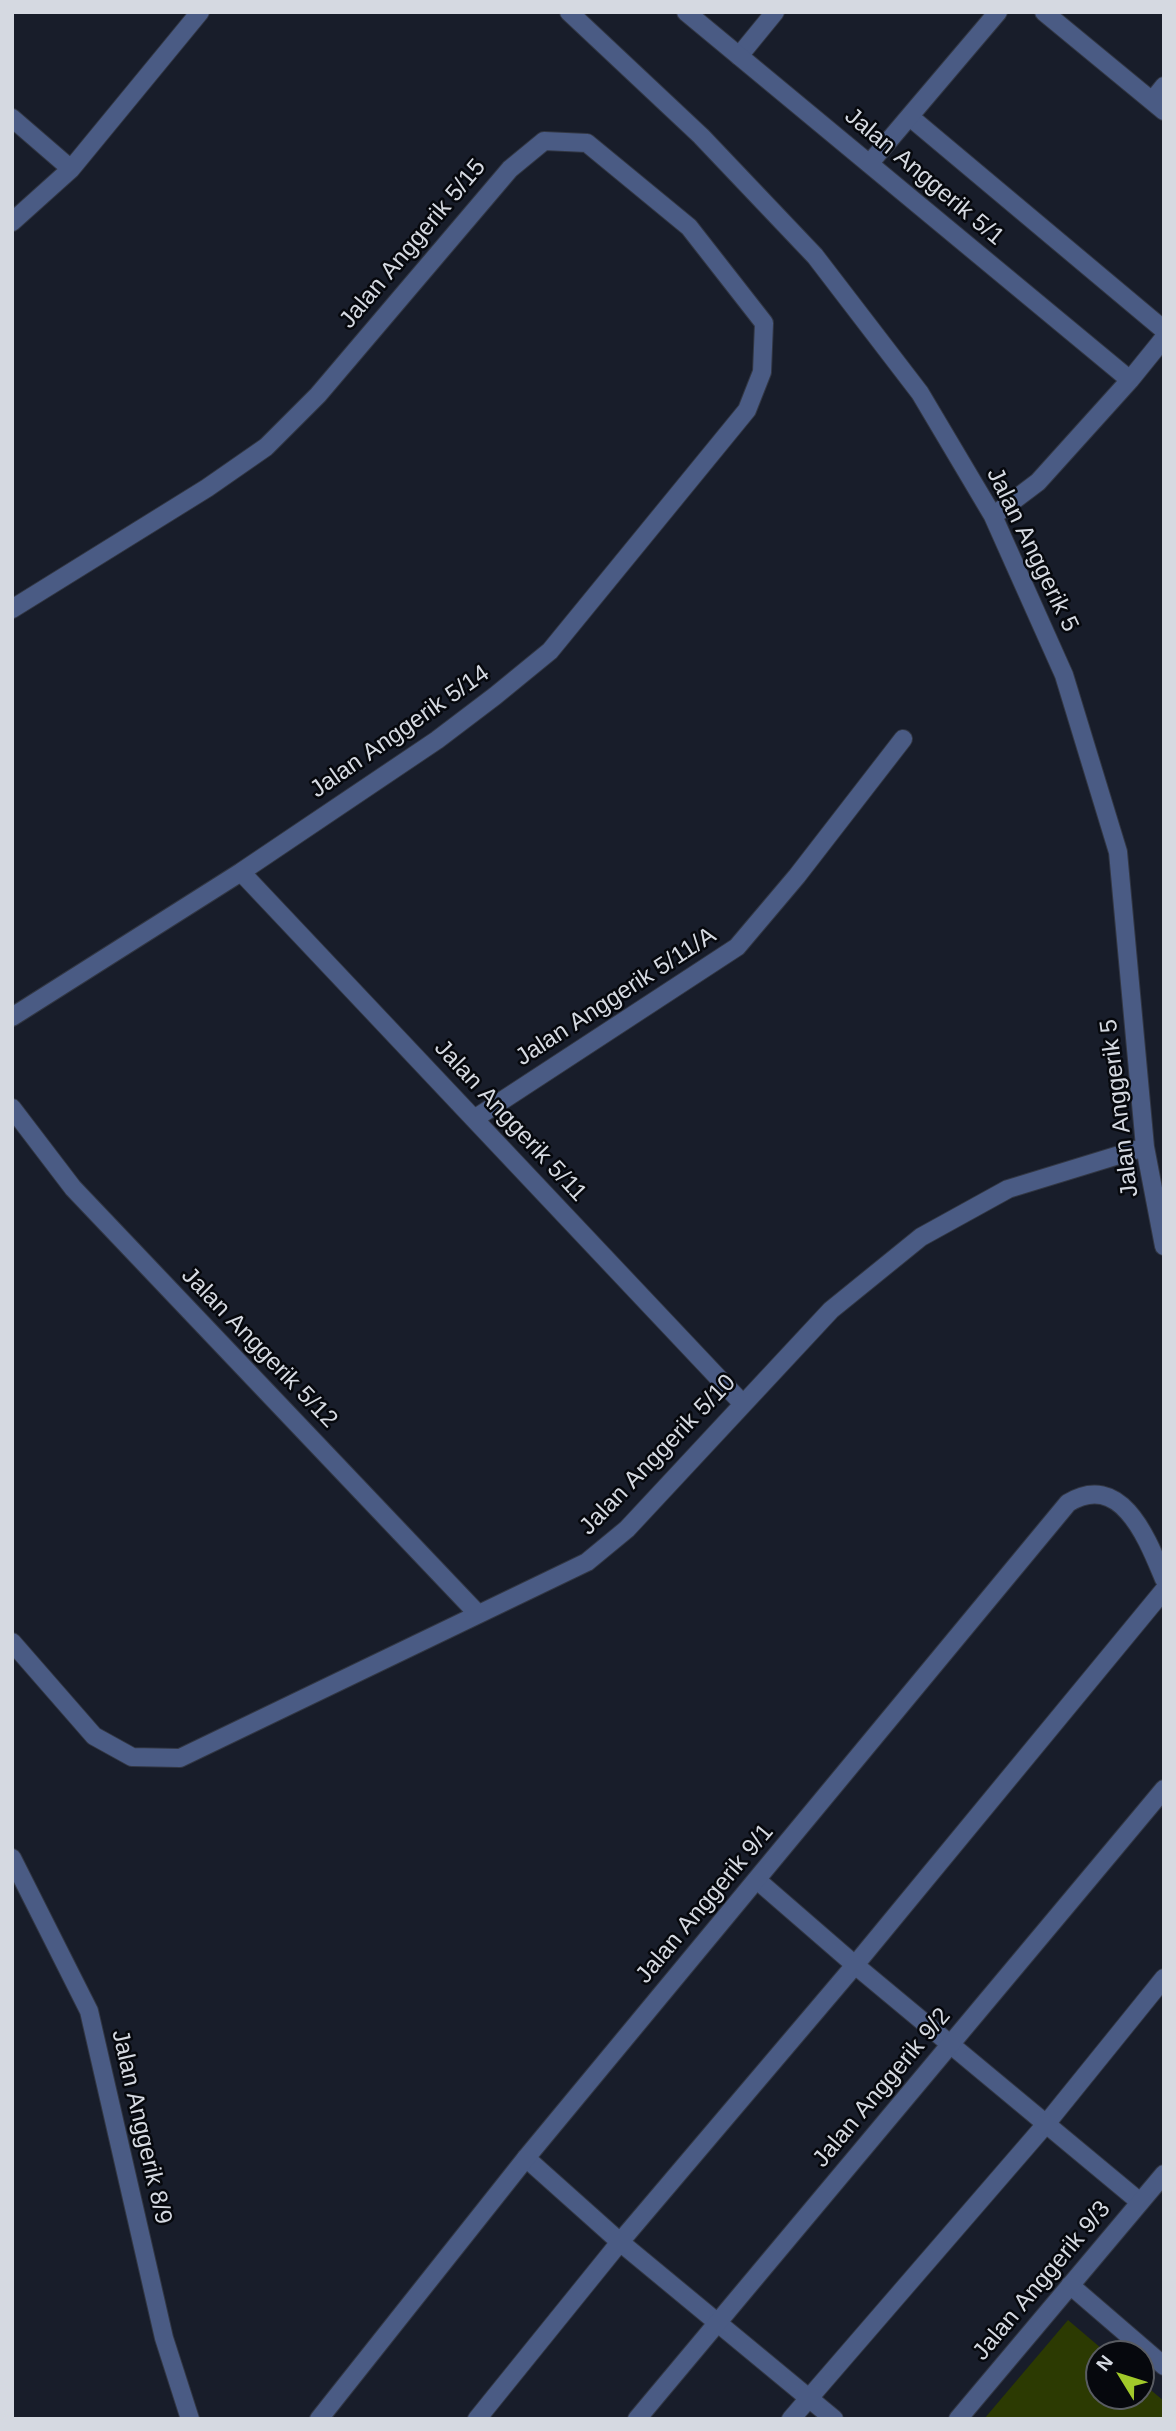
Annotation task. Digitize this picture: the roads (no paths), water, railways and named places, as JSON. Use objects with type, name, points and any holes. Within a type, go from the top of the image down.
[{"type":"street","points":[[12,222],[71,169],[200,12]]},
{"type":"street","name":"Jalan Anggerik 5","points":[[569,12],[702,136],[815,256],[920,393],[993,516],[1064,675],[1118,852],[1145,1147],[1164,1246]]},
{"type":"street","name":"Jalan Anggerik 5/1","points":[[686,12],[1130,380]]},
{"type":"street","points":[[739,56],[775,12]]},
{"type":"street","points":[[869,164],[998,12]]},
{"type":"street","points":[[1044,12],[1158,106],[1164,86]]},
{"type":"street","points":[[909,117],[1164,330]]},
{"type":"street","points":[[12,118],[71,169]]},
{"type":"street","name":"Jalan Anggerik 5/15","points":[[12,609],[207,488],[266,447],[318,395],[510,169],[544,141],[587,143],[689,227],[764,323],[762,372],[747,410]]},
{"type":"street","points":[[993,516],[1038,482],[1164,338]]},
{"type":"street","name":"Jalan Anggerik 5/14","points":[[12,1017],[241,872],[437,740],[550,651],[747,410]]},
{"type":"street","name":"Jalan Anggerik 5/11/A","points":[[474,1119],[737,947],[797,876],[903,739]]},
{"type":"street","name":"Jalan Anggerik 5/11","points":[[241,872],[743,1404]]},
{"type":"street","name":"Jalan Anggerik 5/12","points":[[12,1108],[73,1188],[478,1614]]},
{"type":"street","name":"Jalan Anggerik 5/10","points":[[12,1642],[94,1737],[132,1757],[180,1758],[587,1562],[627,1529],[831,1310],[921,1237],[1009,1189],[1145,1147]]},
{"type":"street","name":"Jalan Anggerik 9/1","points":[[319,2419],[526,2158],[1069,1503],[1090,1494],[1120,1504],[1131,1513],[1148,1540],[1164,1579]]},
{"type":"street","points":[[477,2419],[620,2242],[855,1965],[1164,1590]]},
{"type":"street","name":"Jalan Anggerik 9/2","points":[[637,2419],[1164,1789]]},
{"type":"street","name":"Jalan Anggerik 8/9","points":[[12,1858],[89,2011],[164,2338],[190,2419]]},
{"type":"street","points":[[757,1880],[1140,2202]]},
{"type":"street","points":[[790,2419],[1046,2124],[1164,1978]]},
{"type":"street","points":[[526,2158],[620,2242],[834,2419]]},
{"type":"street","name":"Jalan Anggerik 9/3","points":[[958,2419],[1164,2174]]},
{"type":"street","points":[[1070,2286],[1164,2366]]}]
